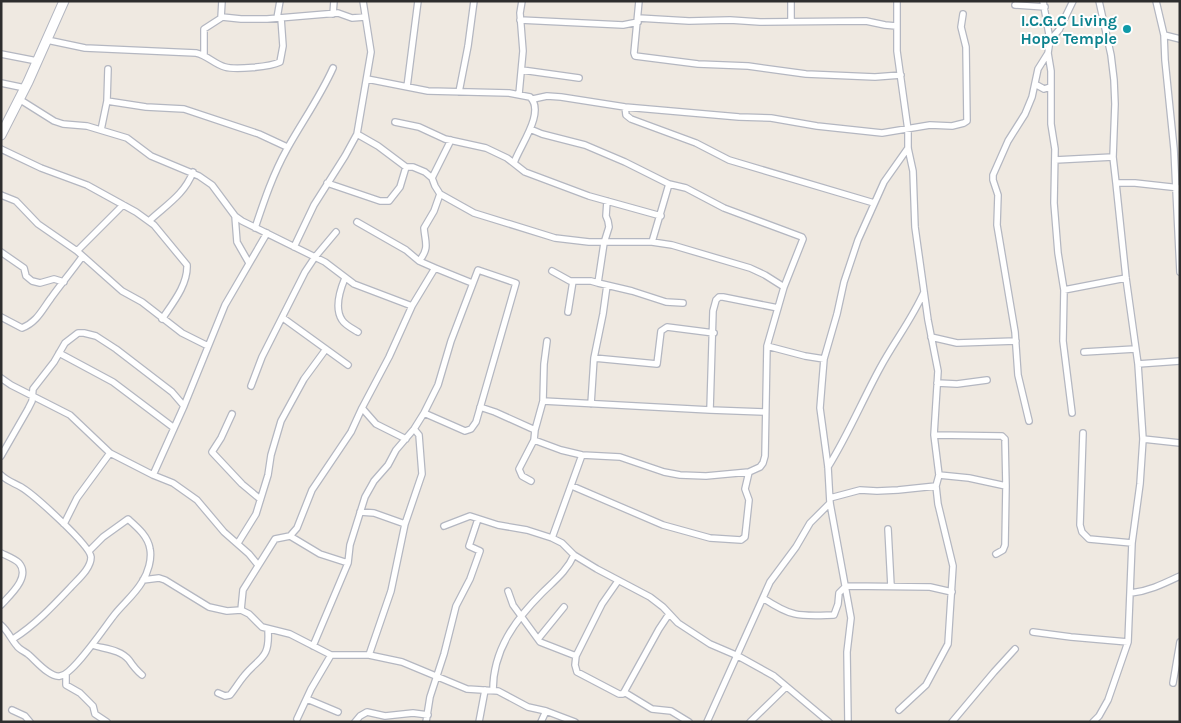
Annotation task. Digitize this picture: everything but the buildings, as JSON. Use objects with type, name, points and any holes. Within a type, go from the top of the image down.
[{"type":"street","points":[[1,135],[25,88],[64,1]]},
{"type":"street","points":[[222,1],[222,17]]},
{"type":"street","points":[[46,40],[85,48],[196,53],[204,55],[226,68],[271,66],[280,62],[283,46],[279,18],[280,1]]},
{"type":"street","points":[[333,14],[334,1]]},
{"type":"street","points":[[294,247],[314,205],[357,134],[371,52],[364,1]]},
{"type":"street","points":[[407,87],[418,1]]},
{"type":"street","points":[[459,92],[474,1]]},
{"type":"street","points":[[519,94],[522,70],[523,36],[520,20],[522,1]]},
{"type":"street","points":[[639,1],[635,56],[698,64],[748,66],[806,74],[875,77],[901,75]]},
{"type":"street","points":[[791,1],[792,21]]},
{"type":"street","points":[[897,1],[897,51],[908,130],[916,227],[931,337],[938,371],[934,435],[939,475],[936,486],[938,504],[953,566],[948,644],[926,686],[899,710]]},
{"type":"street","points":[[1050,40],[1059,30],[1073,1]]},
{"type":"street","points":[[1094,722],[1108,700],[1128,642],[1132,543],[1140,484],[1143,439],[1138,364],[1126,278],[1116,183],[1114,80],[1111,55],[1099,1]]},
{"type":"street","points":[[1156,1],[1164,35],[1178,188],[1180,272]]},
{"type":"street","points":[[1015,5],[1044,4],[1050,40],[1048,53],[1051,71],[1051,124],[1055,160],[1054,203],[1058,253],[1064,290],[1063,341],[1072,413]]},
{"type":"street","points":[[204,55],[204,29],[222,17],[241,19],[279,18],[333,14],[352,18],[365,17]]},
{"type":"street","points":[[367,79],[428,91],[519,94],[533,99],[561,96],[624,107],[771,118],[882,134],[916,127],[964,124],[966,121],[966,47],[961,27],[963,14]]},
{"type":"street","points":[[520,20],[623,25],[638,20],[866,21],[896,26]]},
{"type":"street","points":[[1164,35],[1180,39]]},
{"type":"street","points":[[1029,421],[1018,375],[1016,341],[997,225],[998,195],[993,175],[1008,141],[1025,114],[1038,69],[1048,53]]},
{"type":"street","points":[[1,54],[37,61]]},
{"type":"street","points":[[255,228],[273,176],[333,68]]},
{"type":"street","points":[[101,130],[107,102],[108,69]]},
{"type":"street","points":[[522,70],[579,78]]},
{"type":"street","points":[[1,83],[25,88]]},
{"type":"street","points":[[1035,84],[1044,89],[1050,87]]},
{"type":"street","points":[[19,99],[54,121],[101,130],[127,138],[151,156],[193,172],[207,180],[235,216],[255,228],[315,256],[354,284],[412,306]]},
{"type":"street","points":[[514,163],[530,129],[536,110],[533,99]]},
{"type":"street","points":[[107,102],[184,109],[214,121],[231,124],[259,134],[287,148]]},
{"type":"street","points":[[624,107],[626,114],[631,119],[696,143],[729,160],[874,203]]},
{"type":"street","points":[[395,122],[412,125],[451,140],[486,148],[514,163],[526,172],[589,196],[661,216]]},
{"type":"street","points":[[530,129],[585,145],[625,162],[668,184],[686,188],[724,208],[803,239],[784,287],[767,346],[765,456],[760,467],[750,472],[706,476],[680,474],[664,472],[620,457],[582,455],[534,440]]},
{"type":"street","points":[[357,134],[378,146],[406,167],[413,167],[426,172],[432,178],[434,186],[440,194],[474,213],[555,238],[578,241],[652,242],[690,250],[750,268],[784,287]]},
{"type":"street","points":[[432,178],[451,140]]},
{"type":"street","points":[[848,722],[847,652],[851,618],[830,501],[828,467],[820,408],[824,359],[844,282],[858,240],[884,182],[908,148]]},
{"type":"street","points":[[1,149],[41,168],[87,185],[149,221],[162,234],[187,266],[187,273],[181,289],[162,319]]},
{"type":"street","points":[[1055,160],[1114,157]]},
{"type":"street","points":[[327,183],[380,201],[389,201],[400,187],[406,167]]},
{"type":"street","points":[[149,221],[184,190],[193,172]]},
{"type":"street","points":[[1116,183],[1135,183],[1178,188]]},
{"type":"street","points":[[652,242],[661,216],[668,184]]},
{"type":"street","points":[[1,194],[16,202],[38,224],[77,251],[82,258],[122,291],[142,302],[182,334],[208,346]]},
{"type":"street","points":[[419,260],[423,256],[427,244],[424,228],[434,211],[440,194]]},
{"type":"street","points":[[598,283],[604,242],[609,227],[606,216],[607,200]]},
{"type":"street","points":[[77,251],[123,205]]},
{"type":"street","points":[[235,216],[237,242],[249,263]]},
{"type":"street","points":[[357,222],[406,250],[419,260],[472,283]]},
{"type":"street","points":[[251,386],[262,357],[305,272],[315,256],[336,232]]},
{"type":"street","points":[[153,475],[225,306],[267,233]]},
{"type":"street","points":[[1,252],[24,268],[26,276],[32,281],[40,283],[54,280],[64,282]]},
{"type":"street","points":[[1,316],[22,328],[30,325],[38,318],[82,258]]},
{"type":"street","points":[[242,610],[243,590],[275,539],[290,536],[297,528],[312,490],[351,432],[389,357],[412,306],[435,268]]},
{"type":"street","points":[[313,646],[348,563],[350,545],[365,497],[374,481],[424,413],[438,385],[451,341],[478,270],[514,282],[516,284],[476,422],[468,431],[424,413]]},
{"type":"street","points":[[552,271],[573,282],[590,281],[632,291],[666,302],[683,303]]},
{"type":"street","points":[[345,278],[338,304],[339,314],[342,322],[358,332]]},
{"type":"street","points":[[1064,290],[1126,278]]},
{"type":"street","points":[[568,312],[573,282]]},
{"type":"street","points":[[591,404],[594,358],[607,285]]},
{"type":"street","points":[[828,467],[843,443],[880,368],[917,307],[924,291]]},
{"type":"street","points":[[710,410],[714,333],[713,311],[716,300],[719,297],[778,308]]},
{"type":"street","points":[[282,318],[348,365]]},
{"type":"street","points":[[594,358],[656,364],[658,363],[661,332],[666,327],[714,333]]},
{"type":"street","points":[[1,456],[25,415],[33,396],[33,388],[65,343],[78,333],[96,336],[157,380],[172,392],[184,406]]},
{"type":"street","points":[[931,337],[957,342],[1016,341]]},
{"type":"street","points":[[530,480],[522,476],[519,470],[534,440],[543,401],[547,341]]},
{"type":"street","points":[[767,346],[824,359]]},
{"type":"street","points":[[238,543],[252,523],[268,475],[281,421],[304,379],[326,348]]},
{"type":"street","points":[[1084,352],[1136,349]]},
{"type":"street","points":[[59,353],[113,382],[174,428]]},
{"type":"street","points":[[1138,364],[1180,361]]},
{"type":"street","points":[[1,378],[70,415],[110,453],[173,483],[197,500],[224,532],[238,543],[258,565]]},
{"type":"street","points":[[937,383],[957,384],[987,380]]},
{"type":"street","points":[[543,401],[765,412]]},
{"type":"street","points":[[480,407],[535,430]]},
{"type":"street","points":[[362,408],[376,424],[406,439]]},
{"type":"street","points":[[232,414],[212,452],[242,484],[260,499]]},
{"type":"street","points":[[369,656],[390,591],[405,524],[423,470],[419,435],[414,428]]},
{"type":"street","points":[[1083,433],[1080,525],[1082,532],[1088,539],[1132,543]]},
{"type":"street","points":[[934,435],[1002,436],[1005,439],[1005,545],[1003,550],[996,554]]},
{"type":"street","points":[[1143,439],[1180,443]]},
{"type":"street","points":[[64,524],[77,498],[110,453]]},
{"type":"street","points":[[552,538],[582,455]]},
{"type":"street","points":[[572,486],[663,525],[710,538],[742,540],[745,537],[750,500],[744,489],[750,472]]},
{"type":"street","points":[[1,475],[21,487],[83,542],[89,551],[90,562],[82,575],[52,608],[28,629],[13,639]]},
{"type":"street","points":[[939,475],[970,478],[1006,486]]},
{"type":"street","points":[[707,722],[770,582],[796,547],[810,523],[830,501],[860,490],[898,490],[936,486]]},
{"type":"street","points":[[360,512],[374,512],[405,524]]},
{"type":"street","points":[[444,526],[470,516],[552,538],[562,543],[574,555],[650,597],[688,631],[774,676],[829,722]]},
{"type":"street","points":[[1,625],[18,647],[41,666],[56,676],[66,674],[129,600],[144,580],[149,564],[150,548],[143,532],[128,519],[89,551]]},
{"type":"street","points":[[426,722],[430,697],[438,677],[456,606],[470,579],[480,551],[469,546],[478,519]]},
{"type":"street","points":[[888,529],[891,586]]},
{"type":"street","points":[[290,536],[320,554],[348,563]]},
{"type":"street","points":[[1,552],[18,562],[23,576],[1,605]]},
{"type":"street","points":[[493,690],[494,674],[502,647],[511,628],[562,575],[574,555]]},
{"type":"street","points":[[1131,593],[1156,588],[1180,576]]},
{"type":"street","points":[[144,580],[159,578],[165,580],[216,610],[242,610],[249,614],[257,624],[268,630],[290,634],[331,654],[369,656],[402,662],[467,689],[493,690],[528,707],[546,711],[575,722]]},
{"type":"street","points":[[618,581],[602,604],[576,656],[574,665],[578,672],[622,695],[669,614]]},
{"type":"street","points":[[764,598],[780,609],[808,617],[834,615],[839,593],[846,586],[930,587],[952,592]]},
{"type":"street","points":[[508,591],[513,605],[543,644],[576,656]]},
{"type":"street","points":[[538,639],[564,608]]},
{"type":"street","points":[[218,693],[225,696],[230,695],[244,675],[264,656],[269,640],[268,630]]},
{"type":"street","points":[[1034,632],[1128,642]]},
{"type":"street","points":[[1173,682],[1180,642]]},
{"type":"street","points":[[92,645],[113,650],[120,654],[142,675]]},
{"type":"street","points":[[952,722],[1015,649]]},
{"type":"street","points":[[297,719],[331,654]]},
{"type":"street","points":[[66,674],[66,685],[80,693],[92,706],[99,718],[107,722]]},
{"type":"street","points":[[750,722],[786,687]]},
{"type":"street","points":[[479,722],[485,690]]},
{"type":"street","points":[[624,692],[652,709],[671,711],[689,722]]},
{"type":"street","points":[[307,699],[338,712]]},
{"type":"street","points":[[12,710],[25,716],[30,722]]},
{"type":"street","points":[[541,722],[546,711]]},
{"type":"street","points":[[355,722],[367,712],[375,712],[385,716],[413,713],[428,715]]},
{"type":"street","points":[[818,722],[822,716]]},
{"type":"place","name":"I.C.G.C Living Hope Temple","points":[[1127,29]]}]
